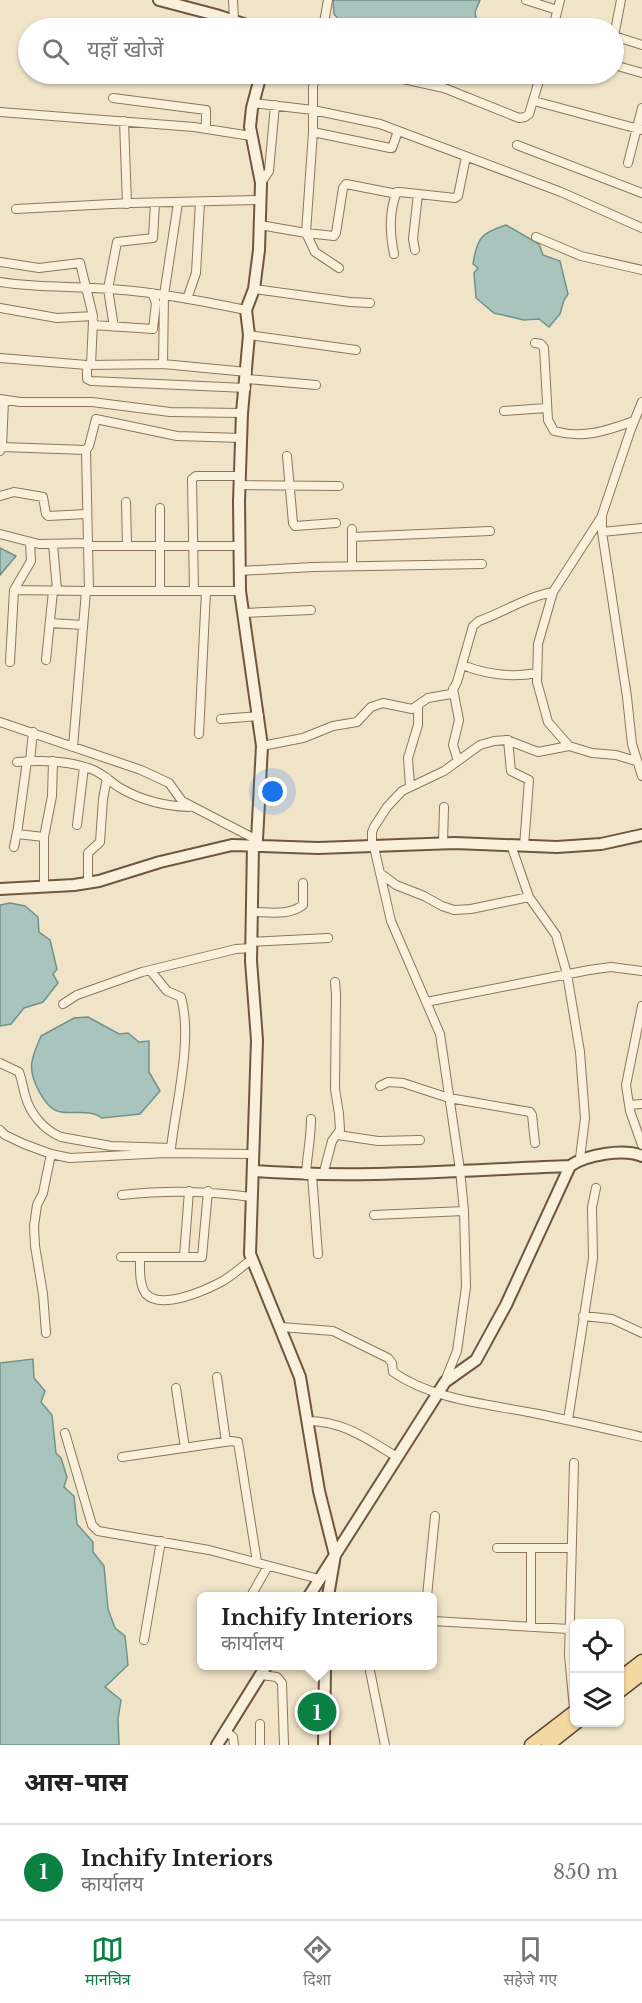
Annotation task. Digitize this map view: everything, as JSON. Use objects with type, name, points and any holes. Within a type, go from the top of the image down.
[{"type":"main road","points":[[624,1675],[642,1661]]},
{"type":"main road","points":[[624,1688],[642,1674]]},
{"type":"main road","points":[[539,1744],[570,1715]]},
{"type":"main road","points":[[539,1744],[570,1726]]},
{"type":"street","points":[[159,0],[223,18]]},
{"type":"street","points":[[233,0],[234,18]]},
{"type":"street","points":[[325,18],[328,0]]},
{"type":"street","points":[[526,0],[557,10]]},
{"type":"street","points":[[555,18],[560,0]]},
{"type":"street","points":[[618,18],[621,0]]},
{"type":"street","points":[[624,39],[642,45]]},
{"type":"street","points":[[624,68],[642,73]]},
{"type":"street","points":[[258,84],[250,127],[261,183],[260,225],[254,289],[246,310],[249,334],[242,414],[239,546],[240,591],[262,746],[251,945],[257,1040],[249,1254],[300,1377],[319,1491],[336,1555],[329,1592]]},
{"type":"street","points":[[314,84],[314,132],[306,233],[315,252],[339,268]]},
{"type":"street","points":[[426,84],[444,88],[519,118],[529,114],[539,84]]},
{"type":"street","points":[[113,98],[206,111],[206,129]]},
{"type":"street","points":[[534,100],[639,129]]},
{"type":"street","points":[[253,103],[313,110],[380,124],[561,192],[642,228]]},
{"type":"street","points":[[261,183],[269,171],[275,105]]},
{"type":"street","points":[[628,163],[639,129],[642,108]]},
{"type":"street","points":[[0,112],[124,121],[251,136]]},
{"type":"street","points":[[124,121],[127,204]]},
{"type":"street","points":[[314,132],[392,148],[398,131]]},
{"type":"street","points":[[517,144],[642,193]]},
{"type":"street","points":[[260,225],[334,236],[343,188],[346,184],[392,193],[454,198],[458,196],[466,157]]},
{"type":"street","points":[[394,254],[391,226],[394,198],[397,192]]},
{"type":"street","points":[[415,250],[413,239],[418,194]]},
{"type":"street","points":[[16,209],[261,200]]},
{"type":"street","points":[[187,299],[196,273],[200,202]]},
{"type":"street","points":[[114,327],[108,289],[117,242],[153,238],[155,203]]},
{"type":"street","points":[[164,364],[164,295],[178,203]]},
{"type":"street","points":[[536,237],[581,256],[642,270]]},
{"type":"street","points":[[0,262],[39,268],[80,263],[86,281],[85,287],[93,320],[87,379],[91,381],[246,379]]},
{"type":"street","points":[[0,282],[24,286],[85,287],[152,293],[246,310]]},
{"type":"street","points":[[254,289],[370,303]]},
{"type":"street","points":[[0,308],[57,318],[93,320],[114,327],[153,329],[156,303],[152,293]]},
{"type":"street","points":[[249,334],[356,350]]},
{"type":"street","points":[[535,343],[542,344],[544,348],[546,408],[551,429],[563,434],[594,434],[634,421]]},
{"type":"street","points":[[0,358],[89,365],[164,364],[246,379],[316,385]]},
{"type":"street","points":[[86,450],[1,449],[2,399],[20,402],[92,402],[170,412],[242,414]]},
{"type":"street","points":[[569,746],[548,722],[536,674],[538,644],[553,592],[602,515],[642,402]]},
{"type":"street","points":[[504,411],[546,408]]},
{"type":"street","points":[[73,747],[88,591],[86,450],[89,446],[93,422],[96,419],[177,436],[242,438]]},
{"type":"street","points":[[287,456],[292,523],[295,526],[336,523]]},
{"type":"street","points":[[194,591],[192,479],[196,476],[288,486],[339,486]]},
{"type":"street","points":[[0,496],[24,492],[43,497],[48,516],[87,514]]},
{"type":"street","points":[[126,502],[127,546]]},
{"type":"street","points":[[160,508],[160,591]]},
{"type":"street","points":[[602,515],[602,532],[632,744],[642,776]]},
{"type":"street","points":[[602,532],[642,528]]},
{"type":"street","points":[[352,566],[352,533],[490,531]]},
{"type":"street","points":[[0,534],[30,542],[53,544],[239,546]]},
{"type":"street","points":[[10,662],[14,590],[31,561],[30,542]]},
{"type":"street","points":[[46,660],[55,591],[53,544]]},
{"type":"street","points":[[239,571],[482,564]]},
{"type":"street","points":[[14,590],[240,591]]},
{"type":"street","points":[[199,734],[207,591]]},
{"type":"street","points":[[262,746],[303,738],[333,726],[357,722],[371,707],[382,703],[412,709],[428,698],[451,694],[463,665],[473,626],[479,621],[538,595],[553,592]]},
{"type":"street","points":[[244,613],[311,610]]},
{"type":"street","points":[[50,623],[83,625]]},
{"type":"street","points":[[463,665],[492,673],[536,674]]},
{"type":"street","points":[[453,689],[459,720],[453,745],[458,760]]},
{"type":"street","points":[[410,786],[408,758],[418,725],[418,705]]},
{"type":"street","points":[[220,719],[259,716]]},
{"type":"street","points":[[0,722],[169,783],[182,801],[255,842],[280,848],[373,847],[443,843],[579,846],[601,844],[642,835]]},
{"type":"street","points":[[14,847],[33,732]]},
{"type":"street","points":[[312,1592],[445,1382],[457,1351],[466,1287],[464,1211],[460,1170],[440,1034],[391,921],[373,847],[372,832],[378,819],[395,798],[410,786],[444,771],[480,745],[494,741],[508,740],[538,752],[569,746],[592,753],[616,755],[636,761]]},
{"type":"street","points":[[508,740],[511,771],[529,780],[524,846]]},
{"type":"street","points":[[17,762],[53,760],[84,767],[107,778],[122,789],[146,799],[168,806],[194,807]]},
{"type":"street","points":[[44,886],[44,837],[52,796],[53,760]]},
{"type":"street","points":[[77,825],[84,767]]},
{"type":"street","points":[[88,882],[88,853],[100,842],[107,778]]},
{"type":"street","points":[[443,843],[444,807]]},
{"type":"street","points":[[17,832],[18,835],[44,837]]},
{"type":"street","points":[[0,889],[99,881],[212,848],[255,842]]},
{"type":"street","points":[[511,845],[529,897],[556,935],[567,974],[580,1052],[585,1118],[580,1158]]},
{"type":"street","points":[[380,873],[396,885],[454,910],[485,907],[529,897]]},
{"type":"street","points":[[252,912],[298,910],[303,905],[303,883]]},
{"type":"street","points":[[63,1004],[77,995],[150,970],[251,945],[328,938]]},
{"type":"street","points":[[426,1002],[611,967],[642,971]]},
{"type":"street","points":[[150,970],[167,991],[181,997],[185,1015],[181,1076],[169,1150]]},
{"type":"street","points":[[314,1175],[338,1135],[339,1114],[335,1089],[335,982]]},
{"type":"street","points":[[642,1006],[626,1085],[629,1106],[639,1126],[642,1145]]},
{"type":"street","points":[[0,1063],[19,1072],[31,1110],[41,1123],[55,1134],[111,1146],[252,1154]]},
{"type":"street","points":[[380,1086],[388,1082],[403,1083],[449,1098],[530,1112],[535,1143]]},
{"type":"street","points":[[629,1106],[642,1104]]},
{"type":"street","points":[[310,1119],[311,1144],[308,1149],[314,1175],[318,1254]]},
{"type":"street","points":[[0,1130],[24,1144],[70,1158],[169,1150]]},
{"type":"street","points":[[338,1135],[378,1141],[420,1140]]},
{"type":"street","points":[[445,1382],[476,1360],[506,1305],[570,1166],[580,1158],[625,1152],[642,1156]]},
{"type":"street","points":[[46,1333],[34,1226],[51,1154]]},
{"type":"street","points":[[253,1171],[314,1175],[380,1175],[570,1166]]},
{"type":"street","points":[[568,1420],[593,1258],[592,1207],[596,1188]]},
{"type":"street","points":[[184,1257],[189,1191]]},
{"type":"street","points":[[122,1196],[208,1191],[251,1197]]},
{"type":"street","points":[[122,1257],[204,1256],[208,1191]]},
{"type":"street","points":[[374,1215],[464,1211]]},
{"type":"street","points":[[140,1258],[142,1285],[146,1293],[154,1300],[164,1301],[213,1286],[251,1260]]},
{"type":"street","points":[[583,1316],[612,1319],[642,1333]]},
{"type":"street","points":[[281,1327],[333,1331],[345,1336],[388,1358],[392,1363],[393,1372],[404,1380],[437,1394],[642,1437]]},
{"type":"street","points":[[217,1377],[226,1442]]},
{"type":"street","points":[[176,1388],[185,1448]]},
{"type":"street","points":[[307,1421],[322,1421],[346,1427],[397,1457]]},
{"type":"street","points":[[65,1433],[94,1528],[209,1550],[320,1580]]},
{"type":"street","points":[[122,1457],[226,1442],[238,1443],[256,1562]]},
{"type":"street","points":[[570,1673],[569,1629],[574,1463]]},
{"type":"street","points":[[427,1592],[435,1516]]},
{"type":"street","points":[[144,1640],[161,1541]]},
{"type":"street","points":[[497,1548],[571,1548]]},
{"type":"street","points":[[531,1548],[531,1627]]},
{"type":"street","points":[[253,1592],[268,1566]]},
{"type":"street","points":[[437,1621],[569,1629]]},
{"type":"street","points":[[217,1745],[263,1670],[282,1681],[284,1745]]},
{"type":"street","points":[[324,1745],[325,1670]]},
{"type":"street","points":[[370,1670],[385,1745]]},
{"type":"street","points":[[260,1724],[260,1745]]},
{"type":"street","points":[[225,1731],[233,1737],[234,1745]]},
{"type":"water","points":[[333,0],[480,0],[475,12],[476,18],[337,18],[334,14]]},
{"type":"water","points":[[506,225],[539,244],[543,255],[560,261],[568,294],[560,314],[549,327],[539,319],[524,320],[494,313],[476,298],[474,273],[478,268],[473,264],[476,248],[486,234]]},
{"type":"water","points":[[0,548],[16,556],[0,575]]},
{"type":"water","points":[[10,903],[25,906],[38,917],[39,932],[50,940],[57,969],[53,974],[58,983],[43,1002],[24,1008],[11,1024],[0,1026],[0,905]]},
{"type":"water","points":[[88,1017],[119,1034],[128,1033],[139,1042],[149,1041],[149,1072],[160,1091],[140,1114],[102,1118],[88,1113],[61,1112],[49,1105],[39,1092],[33,1076],[32,1062],[41,1036],[74,1018]]},
{"type":"water","points":[[33,1359],[34,1378],[45,1391],[41,1402],[52,1415],[56,1453],[61,1458],[67,1477],[64,1487],[74,1496],[77,1524],[93,1542],[93,1552],[104,1566],[108,1609],[115,1628],[125,1636],[128,1665],[105,1687],[121,1700],[118,1719],[119,1745],[0,1745],[0,1363]]},
{"type":"place","name":"Inchify Interiors","points":[[317,1712]]}]
